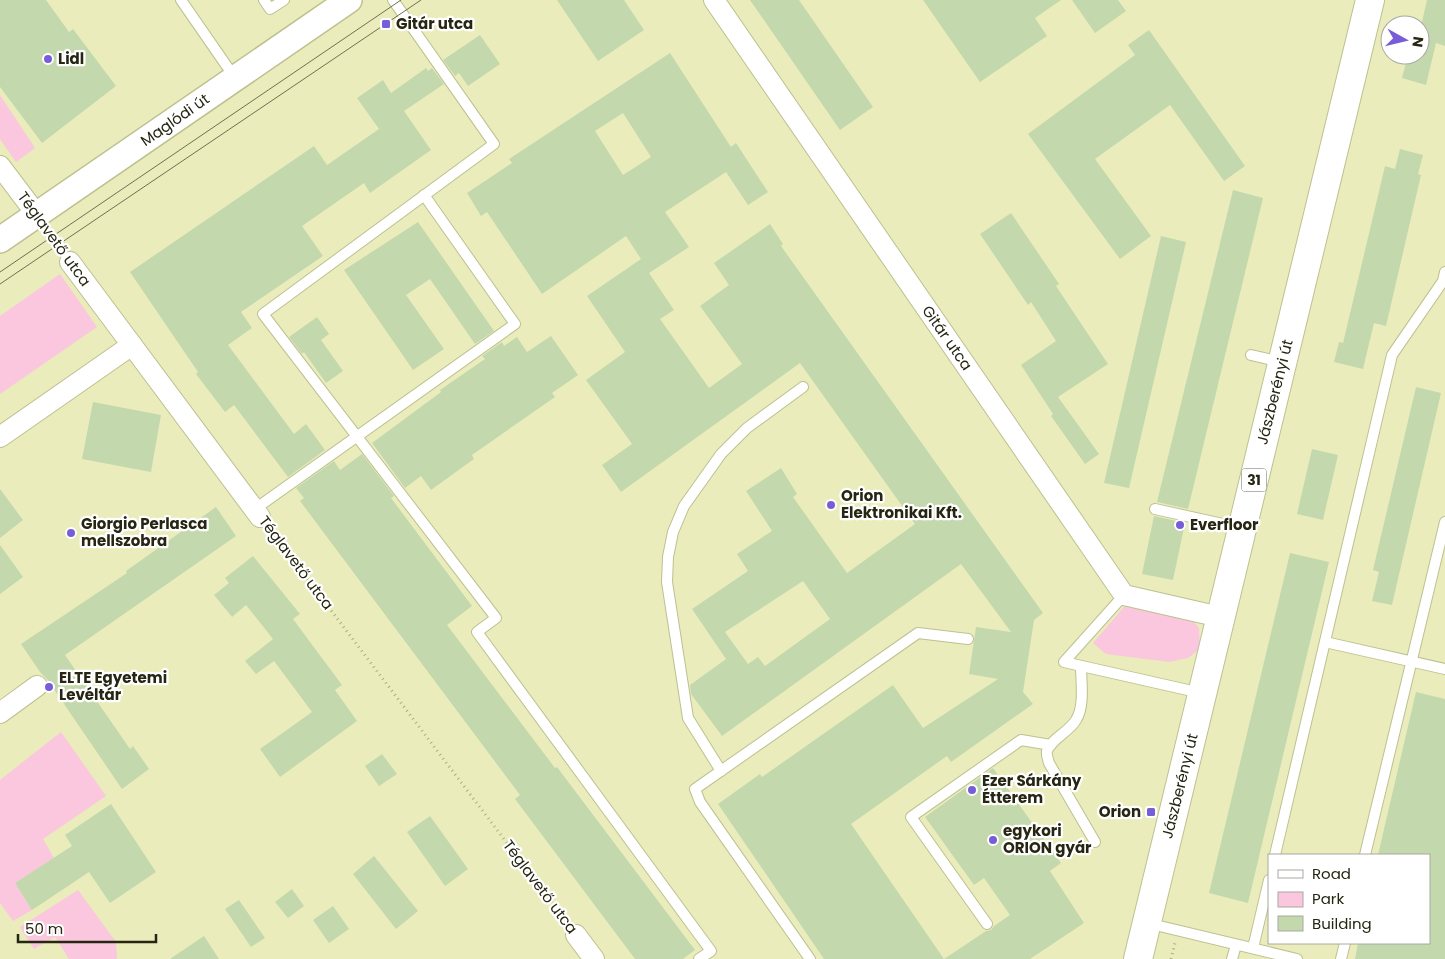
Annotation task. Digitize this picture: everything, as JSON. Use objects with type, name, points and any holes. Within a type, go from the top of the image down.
[{"type":"main road","name":"Jászberényi út","points":[[1138,959],[1370,0]]},
{"type":"street","name":"Maglódi út","points":[[0,240],[349,0]]},
{"type":"street","name":"Gitár utca","points":[[714,0],[1124,595]]},
{"type":"street","name":"Téglavető utca","points":[[2,173],[37,215]]},
{"type":"street","name":"Téglavető utca","points":[[70,262],[258,513]]},
{"type":"street","points":[[0,436],[132,345]]},
{"type":"street","points":[[1124,595],[1220,617]]},
{"type":"street","points":[[0,713],[37,686]]},
{"type":"street","name":"Téglavető utca","points":[[576,935],[594,959]]},
{"type":"lane","points":[[181,0],[235,78]]},
{"type":"lane","points":[[264,0],[270,9],[284,0]]},
{"type":"lane","points":[[393,0],[494,144],[263,314],[496,618],[477,632],[710,951],[699,959]]},
{"type":"lane","points":[[258,513],[357,436],[515,324],[424,196]]},
{"type":"lane","points":[[1275,854],[1392,355],[1444,278]]},
{"type":"lane","points":[[1251,355],[1282,362]]},
{"type":"lane","points":[[721,771],[688,718],[667,582],[668,557],[673,532],[684,506],[721,454],[747,428],[803,387]]},
{"type":"lane","points":[[1155,509],[1242,529]]},
{"type":"lane","points":[[1365,854],[1445,522]]},
{"type":"lane","points":[[1124,595],[1064,662],[1202,693]]},
{"type":"lane","points":[[810,959],[700,802],[695,789],[918,633],[968,639]]},
{"type":"lane","points":[[1325,642],[1445,669]]},
{"type":"lane","points":[[1081,666],[1080,708],[1077,720],[1070,729],[1051,745],[1047,752],[1049,762],[1095,842]]},
{"type":"lane","points":[[987,924],[911,816],[1021,740],[1051,745]]},
{"type":"lane","points":[[1253,948],[1268,884]]},
{"type":"lane","points":[[1146,923],[1297,959]]},
{"type":"lane","points":[[1341,959],[1344,944]]},
{"type":"lane","points":[[1232,959],[1236,945]]},
{"type":"path","name":"Téglavető utca","points":[[37,215],[70,262]]},
{"type":"path","name":"Téglavető utca","points":[[258,513],[576,935]]},
{"type":"green space","points":[[0,95],[35,148],[16,162],[0,139]]},
{"type":"green space","points":[[60,274],[97,327],[0,394],[0,316]]},
{"type":"green space","points":[[1130,600],[1189,616],[1199,628],[1200,649],[1188,658],[1169,662],[1106,654],[1093,643]]},
{"type":"green space","points":[[61,732],[106,796],[43,839],[54,858],[15,883],[32,910],[13,921],[0,903],[0,780]]},
{"type":"green space","points":[[78,890],[116,942],[117,959],[69,959],[55,937],[34,949],[20,927]]},
{"type":"building","name":"Lidl","points":[[0,0],[46,0],[69,32],[73,29],[116,86],[42,143],[0,87]]},
{"type":"building","points":[[557,0],[624,0],[644,30],[598,61]]},
{"type":"building","points":[[750,0],[799,0],[873,107],[840,130]]},
{"type":"building","points":[[923,0],[1061,0],[1035,18],[1047,36],[980,82]]},
{"type":"building","points":[[1072,0],[1118,0],[1126,11],[1095,33]]},
{"type":"building","points":[[1427,0],[1445,0],[1445,46],[1436,43],[1426,85],[1402,78],[1405,65],[1430,65],[1430,15],[1424,15]]},
{"type":"building","points":[[1149,30],[1245,166],[1224,181],[1170,105],[1095,159],[1151,236],[1120,259],[1028,134],[1135,55],[1128,45]]},
{"type":"building","points":[[480,35],[500,64],[468,86],[459,73],[455,76],[443,60]]},
{"type":"building","points":[[670,53],[731,147],[736,143],[768,192],[748,205],[726,172],[665,212],[689,247],[649,273],[674,310],[660,319],[709,388],[742,364],[700,306],[729,285],[714,263],[770,224],[783,244],[781,246],[1043,613],[1034,620],[1023,692],[1033,704],[951,762],[947,756],[851,824],[944,959],[824,959],[718,804],[760,774],[762,777],[893,685],[923,728],[998,679],[969,674],[976,627],[1011,632],[961,564],[722,736],[691,694],[690,685],[726,659],[692,609],[748,571],[737,554],[772,531],[746,491],[781,468],[797,494],[793,497],[847,573],[915,524],[800,363],[621,492],[602,465],[632,444],[586,380],[625,352],[587,296],[641,259],[626,236],[542,294],[487,212],[481,216],[467,193],[512,163],[509,159]],"holes":[[[623,113],[651,157],[623,175],[595,131]],[[803,581],[830,619],[765,666],[758,657],[748,664],[725,632]]]},
{"type":"building","points":[[426,68],[428,71],[432,68],[444,84],[404,111],[431,150],[370,193],[364,183],[302,226],[323,256],[241,312],[252,328],[228,345],[294,434],[306,424],[325,450],[288,477],[234,405],[225,412],[196,374],[198,372],[130,272],[314,146],[327,165],[379,129],[357,98],[383,80],[391,93]]},
{"type":"building","points":[[1400,149],[1423,155],[1418,174],[1421,175],[1386,326],[1374,323],[1363,369],[1334,362],[1339,342],[1343,343],[1385,166],[1395,169]]},
{"type":"building","points":[[1233,190],[1263,198],[1188,509],[1157,502]]},
{"type":"building","points":[[1011,213],[1059,284],[1056,286],[1108,364],[1058,397],[1099,454],[1085,464],[1051,416],[1053,414],[1021,365],[1056,341],[1031,302],[1028,305],[980,234]]},
{"type":"building","points":[[418,222],[494,331],[475,344],[430,279],[406,295],[444,349],[413,370],[344,270]]},
{"type":"building","points":[[1161,236],[1186,242],[1129,488],[1104,483]]},
{"type":"building","points":[[317,317],[329,334],[321,340],[343,371],[326,383],[304,352],[302,354],[289,337]]},
{"type":"building","points":[[551,336],[578,375],[552,393],[555,397],[472,455],[474,459],[431,490],[421,476],[405,488],[372,443],[441,392],[440,390],[485,359],[482,356],[502,342],[504,346],[517,337],[527,352]]},
{"type":"building","points":[[1416,387],[1441,393],[1392,605],[1372,601],[1379,572],[1373,570]]},
{"type":"building","points":[[93,402],[161,415],[151,472],[82,459]]},
{"type":"building","points":[[1312,449],[1338,455],[1323,520],[1297,514]]},
{"type":"building","points":[[362,454],[394,496],[391,498],[472,606],[447,625],[695,950],[683,959],[635,959],[515,799],[520,795],[300,501],[304,498],[296,488],[334,461],[340,470]]},
{"type":"building","points":[[0,489],[23,520],[0,538]]},
{"type":"building","points":[[216,507],[236,536],[65,655],[130,749],[133,746],[149,769],[122,789],[21,644],[127,573],[126,571]]},
{"type":"building","points":[[1154,516],[1185,523],[1173,580],[1142,574]]},
{"type":"building","points":[[0,545],[23,577],[0,594]]},
{"type":"building","points":[[1290,553],[1329,562],[1248,903],[1209,893]]},
{"type":"building","points":[[253,556],[300,614],[293,619],[342,685],[335,690],[357,721],[280,777],[260,749],[312,712],[274,661],[256,674],[245,661],[273,639],[246,605],[232,617],[214,595],[229,583],[225,578]]},
{"type":"building","points":[[1416,692],[1445,699],[1445,959],[1355,959],[1358,944],[1430,944],[1430,854],[1378,854]]},
{"type":"building","points":[[382,754],[397,774],[379,786],[365,766]]},
{"type":"building","name":"egykori ORION gyár","points":[[993,768],[1061,863],[1050,871],[1084,923],[1030,959],[944,959],[986,931],[991,930],[1010,915],[984,878],[974,885],[925,817]]},
{"type":"building","points":[[111,804],[156,872],[110,903],[89,872],[32,910],[15,883],[72,846],[65,835]]},
{"type":"building","points":[[430,816],[468,869],[445,886],[407,832]]},
{"type":"building","points":[[374,856],[418,911],[396,929],[353,874]]},
{"type":"building","points":[[292,889],[304,906],[288,918],[275,902]]},
{"type":"building","points":[[239,900],[265,938],[251,947],[225,909]]},
{"type":"building","points":[[333,906],[349,929],[329,943],[313,920]]},
{"type":"building","points":[[204,936],[219,959],[170,959]]},
{"type":"tram line","points":[[0,272],[401,0]]},
{"type":"tram line","points":[[0,284],[421,0]]},
{"type":"place","name":"Gitár utca","points":[[386,24]]},
{"type":"place","name":"Lidl","points":[[48,59]]},
{"type":"place","name":"Orion Elektronikai Kft.","points":[[831,505]]},
{"type":"place","name":"Everfloor","points":[[1180,525]]},
{"type":"place","name":"Giorgio Perlasca mellszobra","points":[[71,533]]},
{"type":"place","name":"ELTE Egyetemi Levéltár","points":[[49,687]]},
{"type":"place","name":"Ezer Sárkány Étterem","points":[[972,790]]},
{"type":"place","name":"Orion","points":[[1151,812]]},
{"type":"place","name":"egykori ORION gyár","points":[[993,840]]}]
